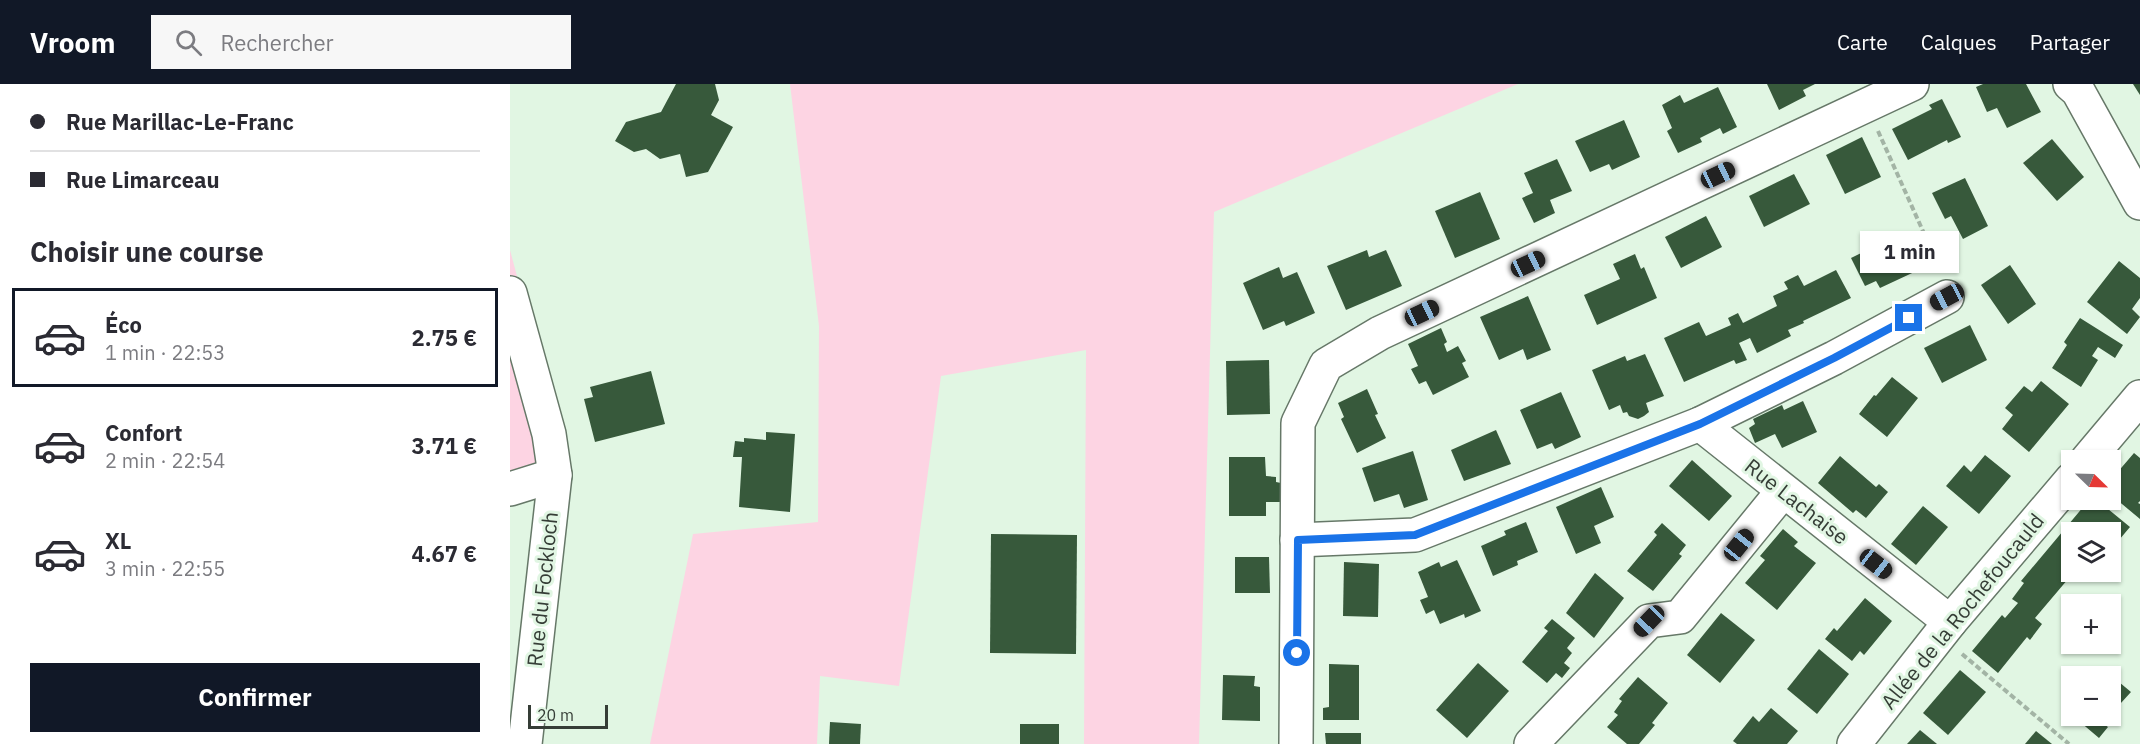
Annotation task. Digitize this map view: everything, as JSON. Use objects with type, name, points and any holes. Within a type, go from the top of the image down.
[{"type":"street","points":[[1296,744],[1298,423],[1326,365],[1380,333],[1912,84]]},
{"type":"street","points":[[2070,84],[2078,91],[2140,203]]},
{"type":"street","name":"Rue du Fockloch","points":[[510,292],[549,434],[555,476],[525,744]]},
{"type":"street","points":[[1298,540],[1415,535],[1700,424],[1834,358],[1947,297]]},
{"type":"street","points":[[2098,450],[2134,418]]},
{"type":"street","name":"Rue Lachaise","points":[[1700,424],[1783,491],[1945,629]]},
{"type":"street","points":[[510,489],[555,476]]},
{"type":"street","points":[[1531,744],[1649,621],[1680,617],[1783,491]]},
{"type":"street","name":"Allée de la Rochefoucauld","points":[[1854,744],[1945,629],[2061,492]]},
{"type":"path","points":[[1866,105],[1948,287],[1947,297]]},
{"type":"path","points":[[1945,629],[2069,744]]},
{"type":"shaded area","points":[[790,84],[1518,84],[1214,212],[1199,744],[1084,744],[1086,350],[941,376],[899,686],[820,676],[817,744],[650,744],[693,534],[818,522],[819,326]]},
{"type":"shaded area","points":[[510,250],[565,456],[510,472]]},
{"type":"building","points":[[676,84],[715,84],[719,100],[711,115],[733,127],[708,172],[686,177],[680,154],[660,159],[646,149],[634,152],[615,141],[626,122],[661,112]]},
{"type":"building","points":[[1767,84],[1815,84],[1803,90],[1806,96],[1779,110]]},
{"type":"building","points":[[1983,84],[2026,84],[2041,112],[2007,128],[1997,108],[1987,112],[1976,87]]},
{"type":"building","points":[[2133,84],[2140,84],[2140,95]]},
{"type":"building","points":[[1718,87],[1737,127],[1723,134],[1720,128],[1700,138],[1702,142],[1678,153],[1667,131],[1672,128],[1662,105],[1680,95],[1684,103]]},
{"type":"building","points":[[1942,99],[1961,137],[1948,143],[1947,140],[1908,160],[1892,129],[1932,109],[1929,105]]},
{"type":"building","points":[[1624,120],[1640,157],[1612,170],[1609,164],[1590,172],[1575,141]]},
{"type":"building","points":[[1862,137],[1881,177],[1845,194],[1826,155]]},
{"type":"building","points":[[2052,139],[2084,177],[2057,201],[2023,163]]},
{"type":"building","points":[[1557,159],[1572,191],[1550,200],[1555,213],[1534,223],[1522,198],[1533,193],[1524,173]]},
{"type":"building","points":[[1794,174],[1810,204],[1764,227],[1749,196]]},
{"type":"building","points":[[1965,178],[1988,226],[1963,239],[1951,216],[1945,219],[1932,193]]},
{"type":"building","points":[[1480,192],[1500,239],[1455,258],[1435,211]]},
{"type":"building","points":[[1706,216],[1722,247],[1681,268],[1665,237]]},
{"type":"building","points":[[1906,231],[1925,267],[1880,288],[1876,281],[1865,286],[1851,258]]},
{"type":"building","points":[[1367,250],[1369,257],[1386,250],[1402,286],[1346,310],[1327,266]]},
{"type":"building","points":[[1635,254],[1641,269],[1644,267],[1657,298],[1597,325],[1584,295],[1620,279],[1613,264]]},
{"type":"building","points":[[2119,261],[2140,278],[2140,298],[2132,309],[2140,317],[2127,334],[2087,302]]},
{"type":"building","points":[[2010,265],[2036,304],[2008,324],[1981,285]]},
{"type":"building","points":[[1279,267],[1283,278],[1297,272],[1315,313],[1286,326],[1284,321],[1263,330],[1243,283]]},
{"type":"building","points":[[1836,270],[1851,298],[1803,321],[1804,323],[1788,330],[1791,336],[1757,353],[1750,338],[1739,343],[1747,360],[1736,364],[1734,360],[1684,382],[1664,338],[1699,322],[1706,336],[1731,325],[1728,318],[1738,313],[1743,323],[1777,306],[1773,296],[1788,289],[1784,282],[1798,275],[1804,286]]},
{"type":"building","points":[[1528,296],[1551,350],[1527,360],[1523,349],[1499,360],[1480,317]]},
{"type":"building","points":[[2080,318],[2123,345],[2115,358],[2098,347],[2092,356],[2098,360],[2081,387],[2052,368],[2067,345],[2064,342]]},
{"type":"building","points":[[1970,325],[1987,360],[1942,383],[1924,348]]},
{"type":"building","points":[[1441,328],[1447,342],[1444,344],[1447,352],[1458,346],[1466,361],[1462,363],[1469,377],[1433,395],[1426,381],[1419,384],[1411,369],[1418,366],[1408,344]]},
{"type":"building","points":[[1645,354],[1664,396],[1646,403],[1649,412],[1638,419],[1629,416],[1627,412],[1623,413],[1620,405],[1609,410],[1592,370],[1625,356],[1627,361]]},
{"type":"building","points":[[1269,360],[1270,414],[1227,415],[1226,361]]},
{"type":"building","points":[[651,371],[665,424],[595,442],[584,399],[593,397],[590,387]]},
{"type":"building","points":[[1892,377],[1918,398],[1887,437],[1859,414]]},
{"type":"building","points":[[2041,381],[2069,404],[2029,452],[2002,429],[2013,415],[2005,408],[2024,386],[2032,392]]},
{"type":"building","points":[[1367,389],[1378,414],[1375,415],[1386,438],[1357,453],[1341,419],[1344,417],[1338,403]]},
{"type":"building","points":[[1561,392],[1581,437],[1555,449],[1552,443],[1537,449],[1520,410]]},
{"type":"building","points":[[1803,401],[1817,432],[1782,448],[1775,434],[1755,443],[1749,428],[1755,424],[1753,419],[1782,405],[1784,410]]},
{"type":"building","points":[[1496,430],[1511,464],[1464,481],[1451,450]]},
{"type":"building","points":[[766,432],[795,434],[790,512],[739,507],[742,457],[733,457],[735,441],[744,442],[744,438],[766,440]]},
{"type":"building","points":[[1413,451],[1428,500],[1404,508],[1399,494],[1374,502],[1362,468]]},
{"type":"building","points":[[2134,453],[2140,458],[2140,501],[2138,503],[2140,504],[2140,519],[2121,503],[2121,468]]},
{"type":"building","points":[[1985,455],[2011,476],[1979,514],[1946,486],[1964,465],[1971,472]]},
{"type":"building","points":[[1840,456],[1876,487],[1879,484],[1888,492],[1866,518],[1856,510],[1853,513],[1818,483]]},
{"type":"building","points":[[1229,457],[1265,457],[1266,476],[1276,477],[1276,482],[1281,483],[1282,502],[1266,502],[1266,516],[1229,516]]},
{"type":"building","points":[[1692,460],[1732,496],[1709,521],[1669,486]]},
{"type":"building","points":[[1601,487],[1614,517],[1594,526],[1601,543],[1576,554],[1556,507]]},
{"type":"building","points":[[1923,506],[1948,527],[1916,565],[1891,544]]},
{"type":"building","points":[[2081,510],[2109,510],[2130,527],[2121,538],[2121,522],[2071,522]]},
{"type":"building","points":[[1526,522],[1538,552],[1517,561],[1518,565],[1493,576],[1481,546],[1506,535],[1504,531]]},
{"type":"building","points":[[1662,523],[1686,545],[1679,554],[1682,556],[1653,591],[1627,571],[1657,535],[1654,532]]},
{"type":"building","points":[[1783,529],[1798,542],[1794,546],[1816,563],[1777,610],[1745,583],[1765,560],[1760,556]]},
{"type":"building","points":[[2061,533],[2061,582],[2066,582],[2035,618],[2042,624],[2030,640],[2027,637],[1998,673],[1972,651],[2002,615],[2005,618],[2018,603],[2012,599],[2024,583],[2021,581]]},
{"type":"building","points":[[991,534],[1077,535],[1076,654],[990,653]]},
{"type":"building","points":[[1235,557],[1269,557],[1270,593],[1235,593]]},
{"type":"building","points":[[1457,560],[1481,611],[1465,618],[1464,614],[1440,624],[1434,610],[1426,614],[1420,600],[1428,597],[1418,572],[1439,562],[1441,567]]},
{"type":"building","points":[[1344,562],[1379,564],[1378,617],[1343,616]]},
{"type":"building","points":[[1595,573],[1624,598],[1594,638],[1566,613]]},
{"type":"building","points":[[1865,598],[1892,621],[1864,655],[1860,651],[1852,661],[1825,639],[1834,628],[1837,631]]},
{"type":"building","points":[[1721,613],[1755,640],[1720,683],[1687,655]]},
{"type":"building","points":[[1552,619],[1575,638],[1567,648],[1572,653],[1564,663],[1570,668],[1562,678],[1556,673],[1547,683],[1522,662],[1548,631],[1544,628]]},
{"type":"building","points":[[1819,649],[1849,674],[1817,714],[1787,689]]},
{"type":"building","points":[[1478,663],[1509,691],[1467,738],[1436,710]]},
{"type":"building","points":[[1329,664],[1359,665],[1359,720],[1323,720],[1323,708],[1329,707]]},
{"type":"building","points":[[1960,670],[1986,692],[1948,735],[1923,713]]},
{"type":"building","points":[[1223,675],[1255,676],[1254,686],[1260,687],[1260,721],[1222,720]]},
{"type":"building","points":[[1638,677],[1668,703],[1652,723],[1655,725],[1639,744],[1627,744],[1607,727],[1618,715],[1614,712],[1622,701],[1619,699]]},
{"type":"building","points":[[2121,684],[2131,692],[2121,703]]},
{"type":"building","points":[[1771,708],[1798,731],[1787,744],[1737,744],[1733,741],[1753,716],[1759,722]]},
{"type":"building","points":[[830,722],[861,724],[860,744],[829,744]]},
{"type":"building","points":[[1020,724],[1059,724],[1059,744],[1020,744]]},
{"type":"building","points":[[2085,726],[2108,727],[2099,738]]},
{"type":"building","points":[[1920,730],[1937,744],[1907,744]]},
{"type":"building","points":[[2036,731],[2052,744],[2025,744]]},
{"type":"building","points":[[1325,733],[1361,733],[1361,744],[1326,744]]},
{"type":"route","points":[[1297,653],[1298,540],[1415,535],[1700,424],[1909,318]]}]
